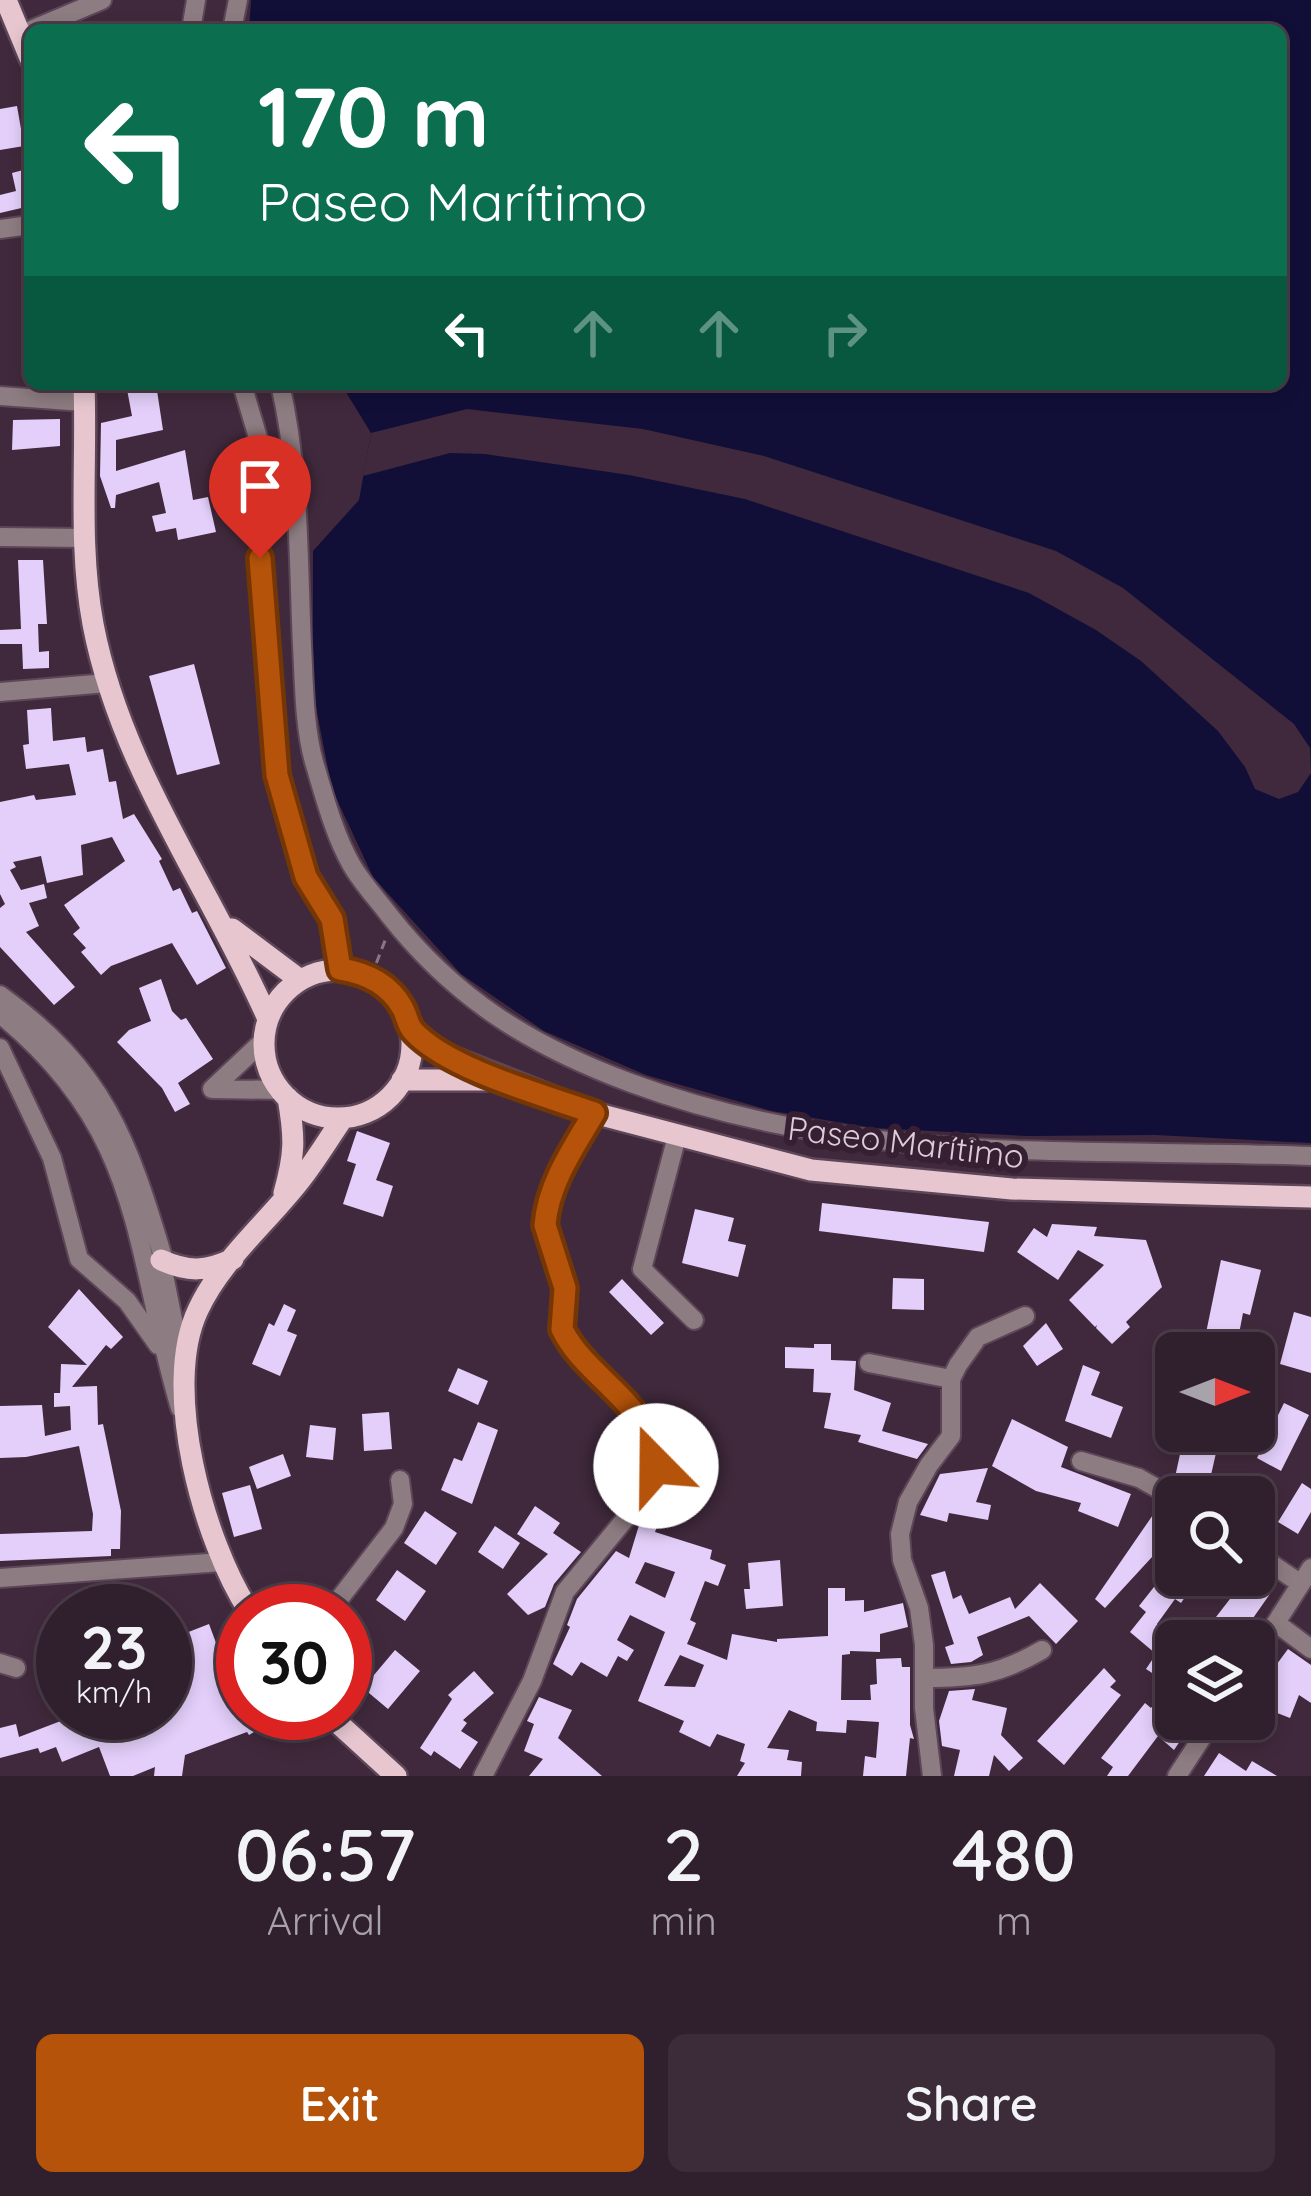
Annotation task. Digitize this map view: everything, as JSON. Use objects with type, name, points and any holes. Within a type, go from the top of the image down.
[{"type":"main road","points":[[6,0],[24,27]]},
{"type":"main road","points":[[84,393],[83,538],[92,622],[129,745],[218,916],[266,1030],[266,1058],[284,1094],[295,1158],[282,1200]]},
{"type":"main road","points":[[218,916],[249,945],[300,980]]},
{"type":"main road","points":[[266,1030],[286,990],[300,980],[340,969],[371,977],[390,990],[411,1030],[403,1080],[377,1106],[343,1118],[313,1114],[284,1094]]},
{"type":"main road","name":"Paseo Marítimo","points":[[411,1030],[444,1054],[594,1113],[811,1169],[967,1185],[1311,1197]]},
{"type":"main road","name":"Paseo Marítimo","points":[[403,1080],[505,1081]]},
{"type":"main road","points":[[234,1584],[222,1562],[183,1419],[184,1372],[197,1311],[233,1259],[299,1183],[343,1118]]},
{"type":"main road","points":[[160,1260],[180,1269],[204,1270],[233,1259]]},
{"type":"main road","points":[[357,1740],[396,1776]]},
{"type":"street","points":[[46,24],[102,0]]},
{"type":"street","points":[[244,390],[259,441],[261,594],[277,775],[306,877],[332,919],[340,969]]},
{"type":"street","points":[[281,390],[292,435],[303,672],[312,756],[351,865],[456,989],[576,1062],[671,1098],[802,1132],[1014,1152],[1311,1156]]},
{"type":"street","points":[[0,396],[84,393]]},
{"type":"street","points":[[0,537],[83,538]]},
{"type":"street","points":[[0,692],[107,683]]},
{"type":"street","points":[[0,995],[47,1033],[104,1102],[134,1160],[164,1257],[160,1260],[184,1372]]},
{"type":"street","points":[[0,1014],[52,1061],[106,1140],[132,1205],[183,1419]]},
{"type":"street","points":[[266,1030],[212,1089],[284,1094]]},
{"type":"street","points":[[0,1048],[52,1158],[80,1259],[128,1301],[164,1354]]},
{"type":"street","points":[[483,1776],[532,1681],[565,1592],[640,1501],[656,1466],[640,1419],[562,1329],[566,1298],[546,1214],[558,1177],[594,1113]]},
{"type":"street","points":[[677,1136],[642,1269],[694,1320]]},
{"type":"street","points":[[932,1776],[919,1609],[902,1560],[900,1534],[908,1502],[951,1436],[951,1379],[978,1337],[1025,1316]]},
{"type":"street","points":[[869,1363],[951,1379]]},
{"type":"street","points":[[1081,1461],[1155,1487]]},
{"type":"street","points":[[351,1584],[394,1528],[403,1504],[400,1480]]},
{"type":"street","points":[[0,1578],[222,1562]]},
{"type":"street","points":[[1275,1562],[1306,1576],[1276,1623],[1311,1649]]},
{"type":"street","points":[[924,1678],[972,1678],[1008,1670],[1042,1650]]},
{"type":"street","points":[[1177,1776],[1200,1740]]},
{"type":"path","points":[[371,977],[393,920]]},
{"type":"shaded area","points":[[251,0],[1311,0],[1311,1143],[873,1128],[772,1111],[646,1075],[544,1031],[461,974],[373,877],[332,789],[313,692],[313,551],[359,500],[371,433],[345,390],[1287,390],[1287,24],[249,24]]},
{"type":"pier","points":[[467,409],[643,429],[764,456],[1056,551],[1123,588],[1294,724],[1310,748],[1311,773],[1298,792],[1279,799],[1255,789],[1218,731],[1141,661],[1029,593],[745,499],[629,475],[485,454],[450,453],[363,476],[371,433]]},
{"type":"building","points":[[17,106],[24,146],[0,150],[0,109]]},
{"type":"building","points":[[24,170],[24,207],[0,213],[0,195],[16,191],[12,173]]},
{"type":"building","points":[[127,390],[157,390],[163,430],[116,440],[116,471],[185,450],[193,500],[208,497],[216,532],[178,540],[176,528],[156,532],[152,516],[166,513],[159,482],[116,495],[115,508],[111,508],[100,476],[101,423],[132,416]]},
{"type":"building","points":[[60,419],[60,446],[12,450],[13,420]]},
{"type":"building","points":[[18,560],[43,560],[47,624],[38,624],[39,652],[49,651],[49,668],[23,669],[22,644],[0,644],[0,630],[21,629]]},
{"type":"building","points":[[194,664],[220,764],[177,775],[149,676]]},
{"type":"building","points":[[51,708],[53,741],[85,737],[87,752],[103,749],[109,782],[116,781],[123,819],[134,814],[162,859],[173,891],[180,888],[192,913],[197,911],[226,968],[197,985],[172,943],[111,966],[101,975],[81,952],[86,948],[73,934],[80,928],[64,905],[125,861],[112,837],[81,845],[83,875],[47,883],[41,856],[13,862],[16,867],[10,870],[21,890],[44,884],[47,898],[29,903],[39,926],[26,932],[75,987],[54,1005],[0,947],[0,908],[5,904],[0,894],[0,802],[34,795],[36,800],[76,795],[69,764],[26,769],[27,710]]},
{"type":"building","points":[[161,979],[172,1011],[181,1020],[186,1018],[213,1059],[178,1083],[190,1104],[175,1112],[162,1088],[117,1042],[129,1030],[151,1021],[139,988]]},
{"type":"building","points":[[357,1131],[390,1143],[376,1180],[393,1186],[383,1217],[343,1204],[356,1164],[347,1161]]},
{"type":"building","points":[[822,1203],[989,1222],[984,1252],[819,1231]]},
{"type":"building","points":[[695,1209],[734,1218],[728,1241],[746,1245],[738,1277],[682,1263]]},
{"type":"building","points":[[1052,1224],[1097,1227],[1094,1236],[1146,1240],[1162,1287],[1126,1322],[1130,1327],[1112,1344],[1069,1300],[1104,1265],[1078,1250],[1058,1280],[1017,1252],[1034,1228],[1047,1237]]},
{"type":"building","points":[[1221,1260],[1261,1270],[1250,1315],[1243,1313],[1239,1332],[1206,1332]]},
{"type":"building","points":[[893,1278],[924,1279],[924,1310],[892,1309]]},
{"type":"building","points":[[622,1279],[664,1323],[651,1335],[609,1292]]},
{"type":"building","points":[[79,1289],[123,1337],[111,1349],[106,1345],[72,1387],[97,1386],[98,1425],[103,1424],[121,1511],[120,1549],[111,1549],[111,1556],[0,1561],[0,1534],[92,1531],[79,1446],[0,1458],[0,1406],[42,1405],[45,1436],[71,1430],[70,1406],[54,1407],[54,1393],[60,1393],[61,1364],[87,1365],[48,1327]]},
{"type":"building","points":[[284,1304],[296,1310],[287,1331],[297,1335],[280,1376],[252,1364],[269,1323],[274,1326]]},
{"type":"building","points":[[1294,1312],[1311,1317],[1311,1373],[1280,1364]]},
{"type":"building","points":[[1046,1323],[1063,1349],[1037,1366],[1023,1346]]},
{"type":"building","points":[[814,1344],[831,1344],[831,1360],[856,1361],[854,1390],[891,1403],[882,1431],[928,1444],[917,1459],[858,1442],[861,1435],[824,1428],[831,1393],[813,1392],[814,1369],[785,1368],[785,1347],[814,1348]]},
{"type":"building","points":[[1083,1365],[1100,1372],[1091,1395],[1123,1407],[1111,1438],[1065,1421]]},
{"type":"building","points":[[458,1368],[488,1381],[478,1405],[448,1391]]},
{"type":"building","points":[[1284,1403],[1309,1415],[1281,1471],[1257,1458],[1260,1452],[1275,1452],[1275,1421]]},
{"type":"building","points":[[389,1412],[392,1449],[364,1451],[362,1414]]},
{"type":"building","points":[[1012,1419],[1068,1447],[1061,1467],[1131,1494],[1118,1527],[1078,1511],[1081,1503],[1036,1491],[992,1466]]},
{"type":"building","points":[[478,1422],[498,1430],[472,1504],[441,1490],[454,1458],[462,1461]]},
{"type":"building","points":[[310,1425],[336,1428],[333,1460],[306,1457]]},
{"type":"building","points":[[1180,1452],[1216,1452],[1211,1476],[1175,1476]]},
{"type":"building","points":[[283,1454],[291,1476],[257,1489],[249,1467]]},
{"type":"building","points":[[988,1468],[976,1502],[991,1505],[988,1520],[949,1513],[947,1522],[920,1515],[940,1474]]},
{"type":"building","points":[[1302,1483],[1311,1489],[1311,1512],[1298,1534],[1278,1522]]},
{"type":"building","points":[[250,1485],[262,1529],[234,1537],[222,1493]]},
{"type":"building","points":[[535,1506],[560,1523],[553,1533],[581,1552],[554,1584],[545,1607],[528,1615],[507,1594],[548,1554],[517,1534]]},
{"type":"building","points":[[425,1511],[457,1533],[436,1565],[404,1543]]},
{"type":"building","points":[[649,1511],[661,1515],[655,1532],[712,1550],[710,1559],[726,1565],[718,1586],[705,1581],[690,1620],[696,1623],[687,1644],[727,1660],[732,1634],[777,1642],[828,1636],[828,1588],[845,1588],[845,1601],[864,1600],[864,1612],[903,1603],[908,1627],[880,1634],[880,1652],[842,1655],[841,1700],[871,1700],[870,1685],[877,1684],[876,1659],[901,1658],[902,1667],[910,1667],[914,1739],[910,1738],[906,1776],[863,1776],[865,1756],[876,1758],[879,1722],[847,1720],[846,1733],[816,1731],[817,1722],[789,1710],[767,1748],[789,1750],[787,1760],[802,1762],[801,1776],[737,1776],[745,1763],[740,1761],[745,1744],[717,1734],[710,1747],[679,1732],[684,1721],[638,1701],[665,1632],[630,1615],[617,1640],[634,1650],[627,1661],[618,1656],[607,1677],[581,1662],[572,1676],[553,1664],[577,1599],[616,1551],[629,1558],[640,1522]],"holes":[[[645,1562],[675,1572],[665,1598],[635,1583]],[[680,1655],[704,1665],[695,1687],[664,1686]]]},
{"type":"building","points":[[1155,1512],[1155,1554],[1105,1608],[1095,1599]]},
{"type":"building","points":[[495,1526],[520,1543],[503,1569],[478,1552]]},
{"type":"building","points":[[780,1560],[783,1606],[746,1609],[748,1563]]},
{"type":"building","points":[[397,1570],[426,1591],[405,1621],[376,1600]]},
{"type":"building","points":[[945,1571],[953,1599],[961,1595],[969,1614],[1010,1597],[1015,1609],[1040,1583],[1078,1621],[1056,1644],[1029,1616],[977,1637],[983,1655],[951,1664],[945,1647],[954,1644],[931,1575]]},
{"type":"building","points":[[1155,1586],[1155,1596],[1186,1596],[1181,1603],[1175,1599],[1155,1620],[1155,1653],[1130,1632],[1146,1612],[1139,1606]]},
{"type":"building","points":[[1232,1596],[1268,1596],[1252,1620],[1214,1620]]},
{"type":"building","points":[[209,1624],[216,1643],[216,1740],[225,1740],[185,1755],[182,1776],[154,1776],[155,1767],[133,1776],[110,1776],[99,1747],[62,1762],[56,1747],[0,1758],[0,1728],[16,1724],[19,1737],[36,1730],[36,1740],[192,1740],[192,1631]]},
{"type":"building","points":[[1288,1649],[1311,1665],[1311,1703],[1299,1695],[1290,1718],[1275,1712],[1275,1667]]},
{"type":"building","points":[[395,1650],[420,1671],[388,1709],[372,1696],[372,1677]]},
{"type":"building","points":[[1104,1668],[1116,1681],[1110,1687],[1121,1695],[1064,1765],[1037,1741]]},
{"type":"building","points":[[474,1671],[494,1693],[463,1720],[467,1723],[461,1731],[478,1742],[460,1769],[434,1751],[431,1756],[420,1748],[452,1699],[448,1695]]},
{"type":"building","points":[[975,1689],[972,1700],[1007,1708],[1001,1735],[1023,1758],[1009,1771],[994,1755],[989,1776],[954,1776],[960,1750],[942,1746],[939,1721],[949,1691]]},
{"type":"building","points":[[539,1697],[572,1710],[558,1738],[602,1776],[529,1776],[543,1759],[524,1751],[534,1724],[527,1721]]},
{"type":"building","points":[[1145,1703],[1151,1708],[1155,1703],[1155,1740],[1128,1776],[1107,1776],[1113,1767],[1101,1758]]},
{"type":"building","points":[[1163,1740],[1181,1740],[1174,1750]]},
{"type":"building","points":[[1219,1753],[1246,1771],[1252,1761],[1277,1776],[1204,1776]]},
{"type":"route","points":[[260,558],[277,775],[306,877],[332,919],[340,969],[371,977],[390,990],[411,1030],[444,1054],[594,1113],[558,1177],[546,1214],[545,1225],[565,1288],[562,1329],[640,1419],[656,1466]]}]
